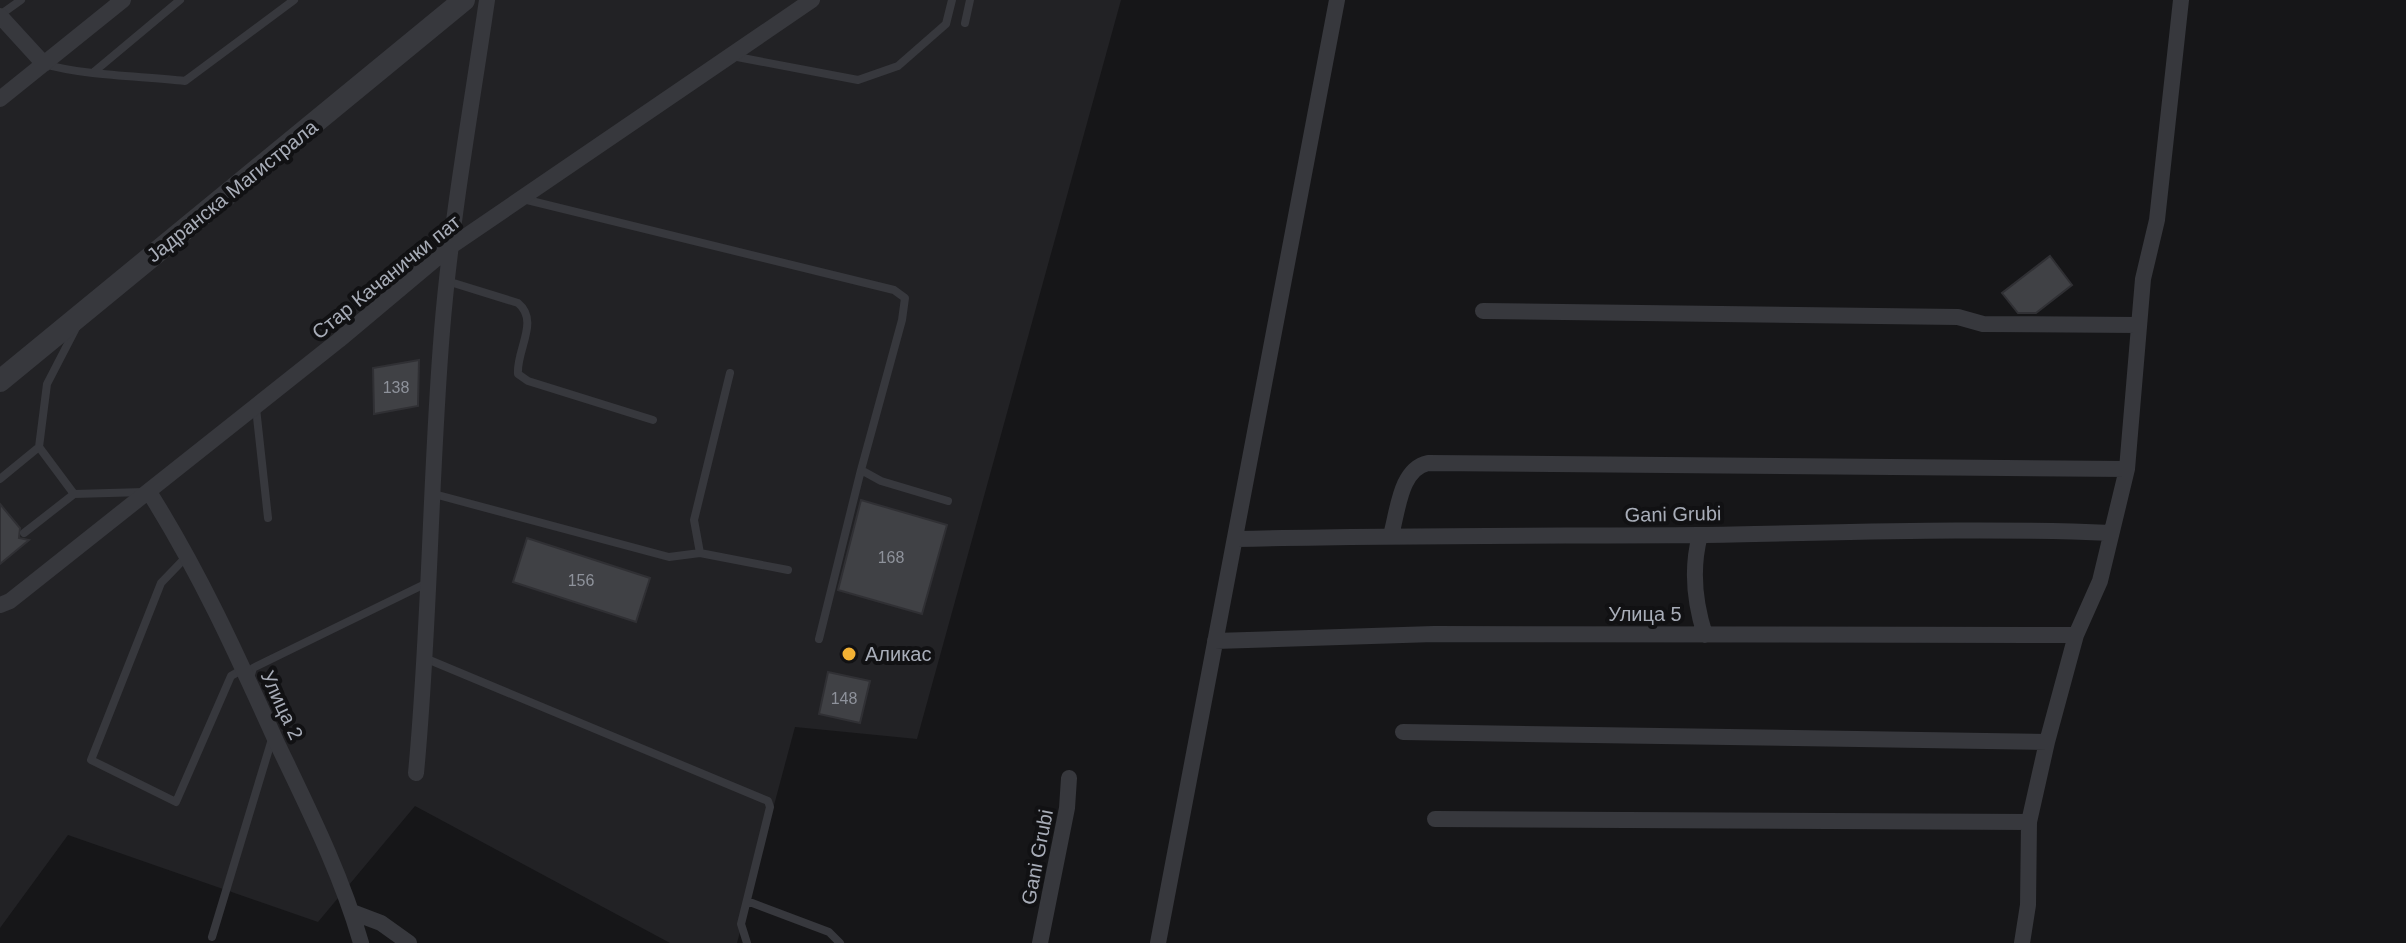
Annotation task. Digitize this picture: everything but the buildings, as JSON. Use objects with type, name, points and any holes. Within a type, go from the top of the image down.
[{"type":"street","points":[[0,99],[123,0]]},
{"type":"street","name":"Јадранска Магистрала","points":[[0,381],[464,0]]},
{"type":"street","points":[[416,773],[427,659],[450,247],[487,0]]},
{"type":"street","name":"Стар Качанички пат","points":[[0,605],[10,601],[149,492],[450,247],[812,0]]},
{"type":"street","points":[[1158,943],[1337,0]]},
{"type":"street","points":[[2022,943],[2028,905],[2029,822],[2076,635],[2100,581],[2127,469],[2134,421],[2143,279],[2157,220],[2181,0]]},
{"type":"street","points":[[2,24],[44,64]]},
{"type":"street","points":[[1483,311],[1958,317],[1983,324],[2138,325]]},
{"type":"street","points":[[1391,535],[1408,474],[1416,466],[1428,463],[2127,469]]},
{"type":"street","name":"Улица 2","points":[[149,492],[189,555],[246,675],[352,912],[361,943]]},
{"type":"street","name":"Gani Grubi","points":[[1236,539],[1391,535],[1700,535],[1868,529],[2111,533]]},
{"type":"street","points":[[1700,535],[1694,558],[1695,586],[1705,635]]},
{"type":"street","name":"Улица 5","points":[[1215,641],[1434,634],[2076,635]]},
{"type":"street","points":[[1403,732],[2047,742]]},
{"type":"street","name":"Gani Grubi","points":[[1040,943],[1067,808],[1069,778]]},
{"type":"street","points":[[1435,819],[2029,822]]},
{"type":"street","points":[[352,912],[381,923],[409,943]]},
{"type":"lane","points":[[2,24],[21,0]]},
{"type":"lane","points":[[95,71],[180,0]]},
{"type":"lane","points":[[44,64],[71,72],[95,71],[185,81],[294,0]]},
{"type":"lane","points":[[731,55],[858,80],[898,66],[946,24],[952,0]]},
{"type":"lane","points":[[965,23],[970,0]]},
{"type":"lane","points":[[522,198],[894,290],[905,298],[902,320],[819,639]]},
{"type":"lane","points":[[447,281],[518,303],[526,310],[529,321],[517,362],[518,374],[528,381],[653,420]]},
{"type":"lane","points":[[0,479],[39,447],[47,384],[83,314]]},
{"type":"lane","points":[[700,553],[694,520],[730,373]]},
{"type":"lane","points":[[256,405],[268,518]]},
{"type":"lane","points":[[39,447],[74,494]]},
{"type":"lane","points":[[861,470],[881,481],[948,501]]},
{"type":"lane","points":[[24,533],[74,494],[149,492]]},
{"type":"lane","points":[[434,494],[669,557],[700,553],[788,570]]},
{"type":"lane","points":[[189,555],[161,583],[91,760],[176,802],[231,676],[246,675],[253,668],[430,582]]},
{"type":"lane","points":[[427,659],[647,754],[762,797],[770,807],[741,924],[747,943]]},
{"type":"lane","points":[[212,937],[273,734]]},
{"type":"lane","points":[[747,901],[829,932],[840,943]]},
{"type":"shaded area","points":[[0,0],[1121,0],[917,739],[795,727],[737,943],[670,943],[415,806],[318,922],[68,835],[0,928]]},
{"type":"place","name":"Аликас","points":[[849,654]]}]
